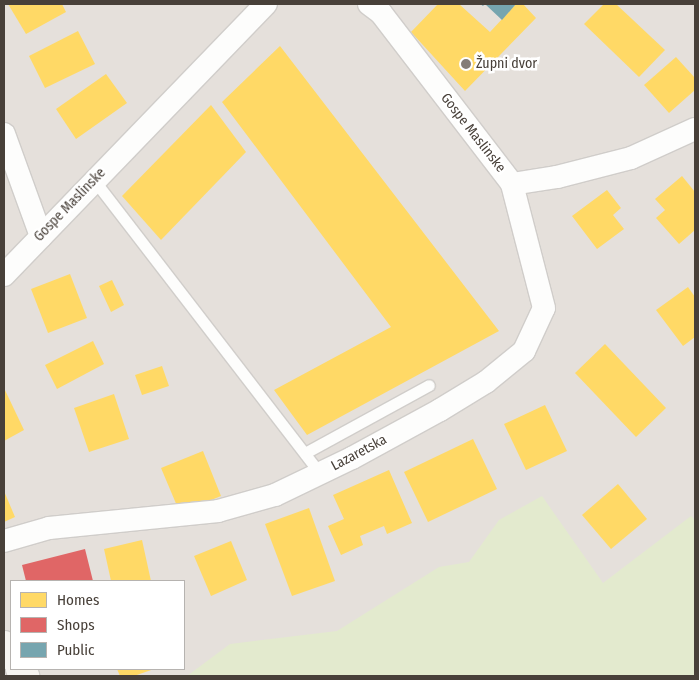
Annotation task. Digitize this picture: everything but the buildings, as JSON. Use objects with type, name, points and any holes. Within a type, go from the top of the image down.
[{"type":"street","name":"Gospe Maslinske","points":[[4,275],[262,4]]},
{"type":"street","name":"Gospe Maslinske","points":[[370,4],[381,13],[512,184],[557,177],[631,158],[695,129]]},
{"type":"street","points":[[4,134],[41,236]]},
{"type":"street","name":"Lazaretska","points":[[4,541],[49,528],[218,512],[275,496],[440,410],[486,382],[524,351],[544,308],[512,184]]},
{"type":"lane","points":[[94,180],[320,473]]},
{"type":"lane","points":[[305,453],[429,385]]},
{"type":"shaded area","points":[[4,4],[695,4],[695,676],[4,676]]},
{"type":"green space","points":[[542,496],[603,583],[691,516],[695,520],[695,676],[187,676],[230,644],[337,631],[439,567],[469,562],[499,520]]},
{"type":"place","name":"Župni dvor","points":[[466,64]]}]
